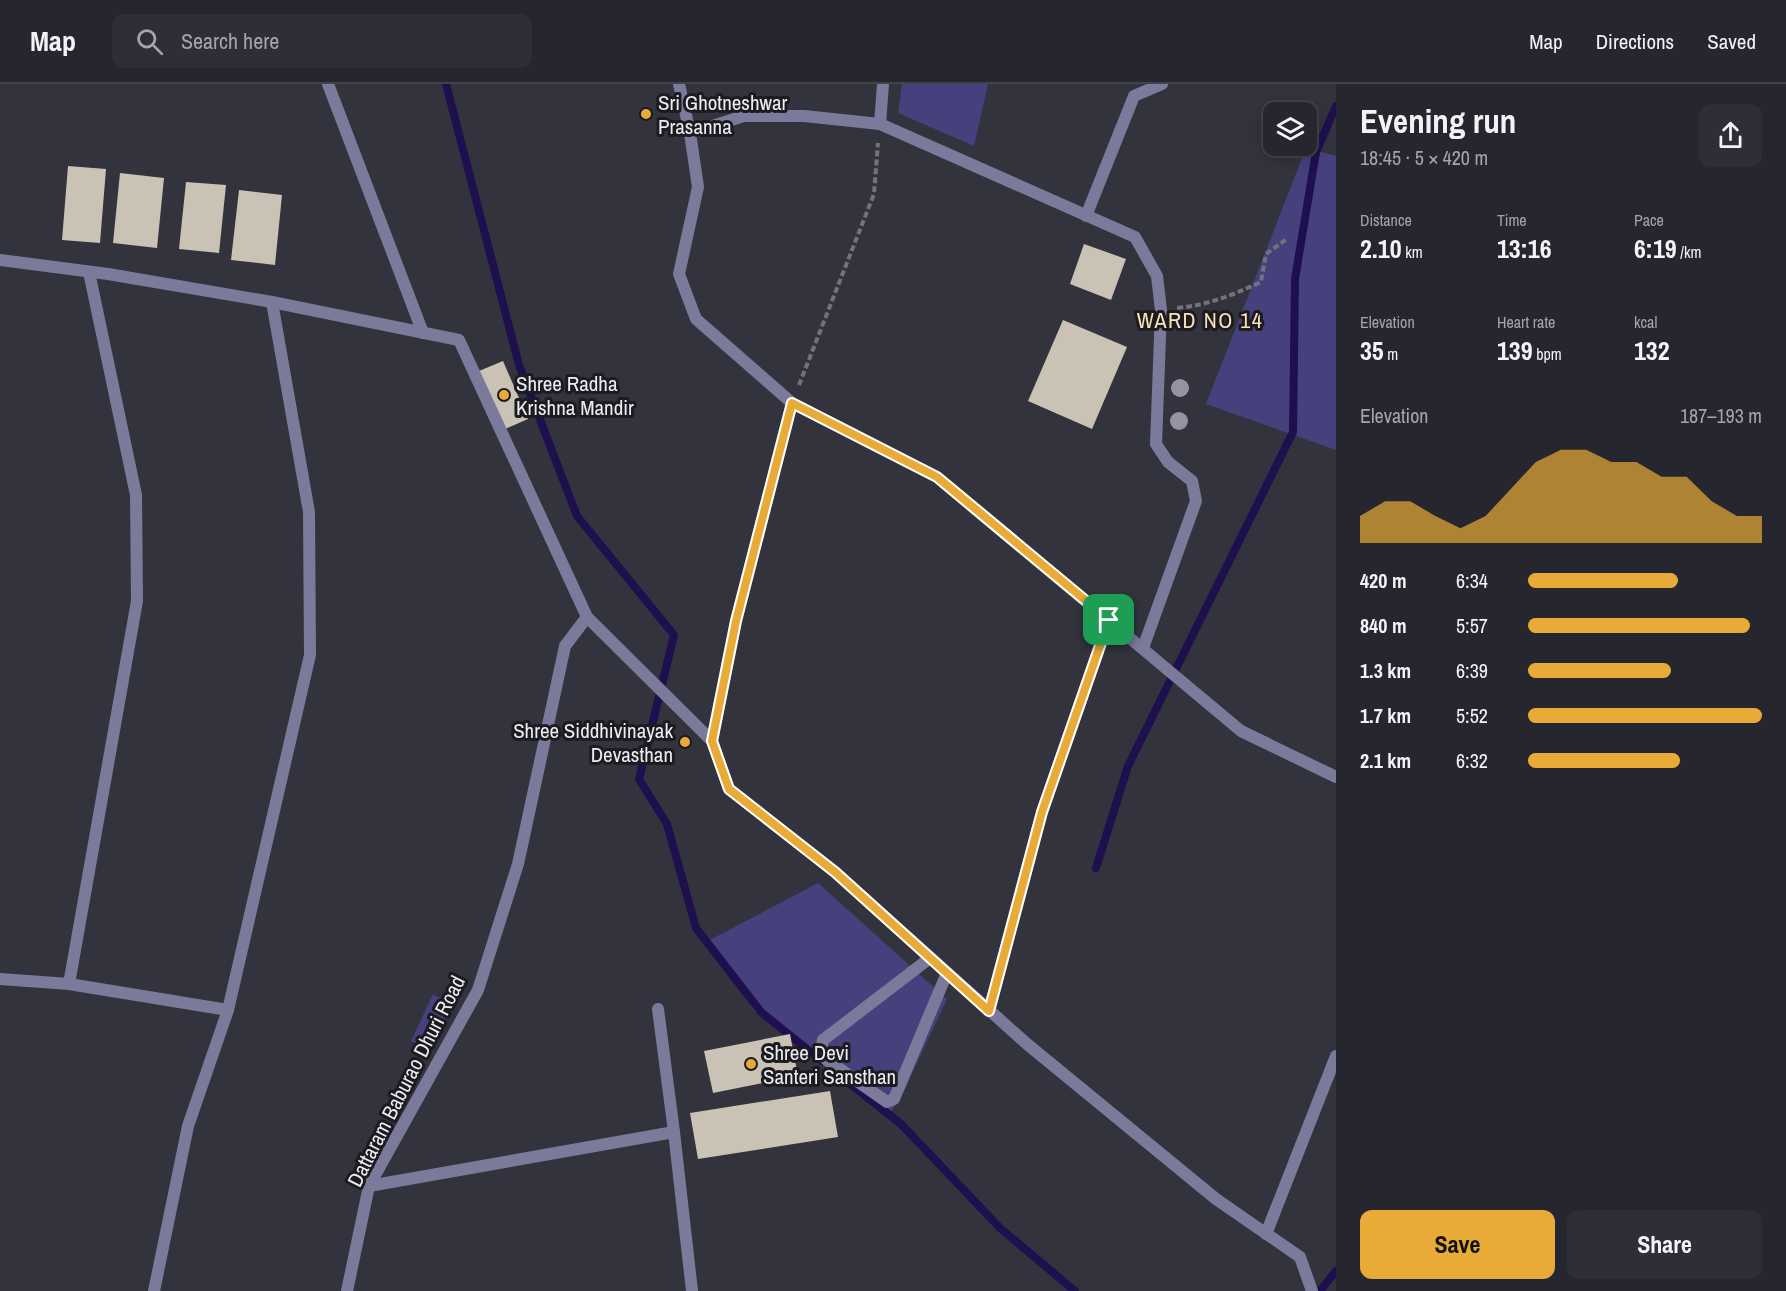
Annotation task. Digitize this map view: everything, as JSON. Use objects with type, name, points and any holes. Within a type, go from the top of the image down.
[{"type":"street","points":[[328,84],[423,333]]},
{"type":"street","points":[[679,84],[690,133],[698,187],[679,274],[696,319],[792,403],[937,477],[1241,730],[1336,777]]},
{"type":"street","points":[[880,124],[883,84]]},
{"type":"street","points":[[1086,216],[1134,96],[1162,84]]},
{"type":"street","points":[[690,133],[744,116],[804,116],[880,124],[1135,237],[1157,276],[1161,310],[1156,444],[1168,462],[1192,481],[1196,501],[1143,648]]},
{"type":"street","points":[[0,260],[272,302],[459,340],[587,617],[712,741],[729,789],[835,872],[1026,1044],[1216,1199],[1300,1257],[1312,1291]]},
{"type":"street","points":[[69,984],[137,601],[136,495],[89,272]]},
{"type":"street","points":[[154,1291],[188,1126],[228,1010],[310,655],[309,512],[272,302]]},
{"type":"street","points":[[712,741],[736,621],[792,403]]},
{"type":"street","name":"Dattaram Baburao Dhuri Road","points":[[347,1291],[369,1186],[478,990],[518,864],[566,646],[587,617]]},
{"type":"street","points":[[989,1011],[1042,812],[1109,620]]},
{"type":"street","points":[[930,958],[823,1040],[820,1055],[886,1102],[894,1099],[947,973]]},
{"type":"street","points":[[0,979],[69,984],[228,1010]]},
{"type":"street","points":[[658,1009],[692,1291]]},
{"type":"street","points":[[1266,1234],[1336,1056]]},
{"type":"street","points":[[369,1186],[674,1132]]},
{"type":"path","points":[[792,403],[874,194],[880,124]]},
{"type":"path","points":[[1161,310],[1199,306],[1227,298],[1261,282],[1266,254],[1288,238]]},
{"type":"shaded area","points":[[902,84],[988,84],[974,146],[898,113]]},
{"type":"shaded area","points":[[1317,151],[1336,156],[1336,450],[1206,404],[1303,156],[1317,156]]},
{"type":"shaded area","points":[[818,883],[947,999],[901,1097],[888,1116],[755,1012],[706,942]]},
{"type":"shaded area","points":[[433,994],[452,1005],[427,1049],[411,1041]]},
{"type":"building","points":[[68,166],[106,169],[100,243],[62,240]]},
{"type":"building","points":[[120,173],[164,178],[157,248],[113,243]]},
{"type":"building","points":[[186,182],[226,185],[219,253],[179,249]]},
{"type":"building","points":[[239,190],[282,195],[275,265],[231,260]]},
{"type":"building","points":[[1084,244],[1126,259],[1111,300],[1070,284]]},
{"type":"building","points":[[1063,320],[1127,347],[1092,429],[1028,401]]},
{"type":"building","name":"Shree Radha Krishna Mandir","points":[[503,361],[528,419],[505,429],[479,371]]},
{"type":"building","name":"Shree Devi Santeri Sansthan","points":[[790,1034],[798,1076],[713,1093],[704,1051]]},
{"type":"building","points":[[830,1091],[838,1137],[698,1159],[690,1113]]},
{"type":"waterway","points":[[446,84],[519,365],[577,516],[674,635],[639,779],[667,824],[696,928],[761,1012],[822,1061]]},
{"type":"waterway","points":[[1096,868],[1128,766],[1293,432],[1295,279],[1316,152],[1336,106]]},
{"type":"waterway","points":[[843,1078],[901,1124],[1000,1228],[1075,1291]]},
{"type":"waterway","points":[[1320,1291],[1336,1271]]},
{"type":"place","name":"Sri Ghotneshwar Prasanna","points":[[646,114]]},
{"type":"place","name":"Shree Radha Krishna Mandir","points":[[504,395]]},
{"type":"place","name":"Shree Siddhivinayak Devasthan","points":[[685,742]]},
{"type":"place","name":"Shree Devi Santeri Sansthan","points":[[751,1064]]},
{"type":"district","name":"WARD NO 14","points":[[1200,320]]},
{"type":"route","points":[[792,403],[937,477],[1109,620],[1042,812],[989,1011],[835,872],[729,789],[712,741],[736,621],[792,403]]}]
